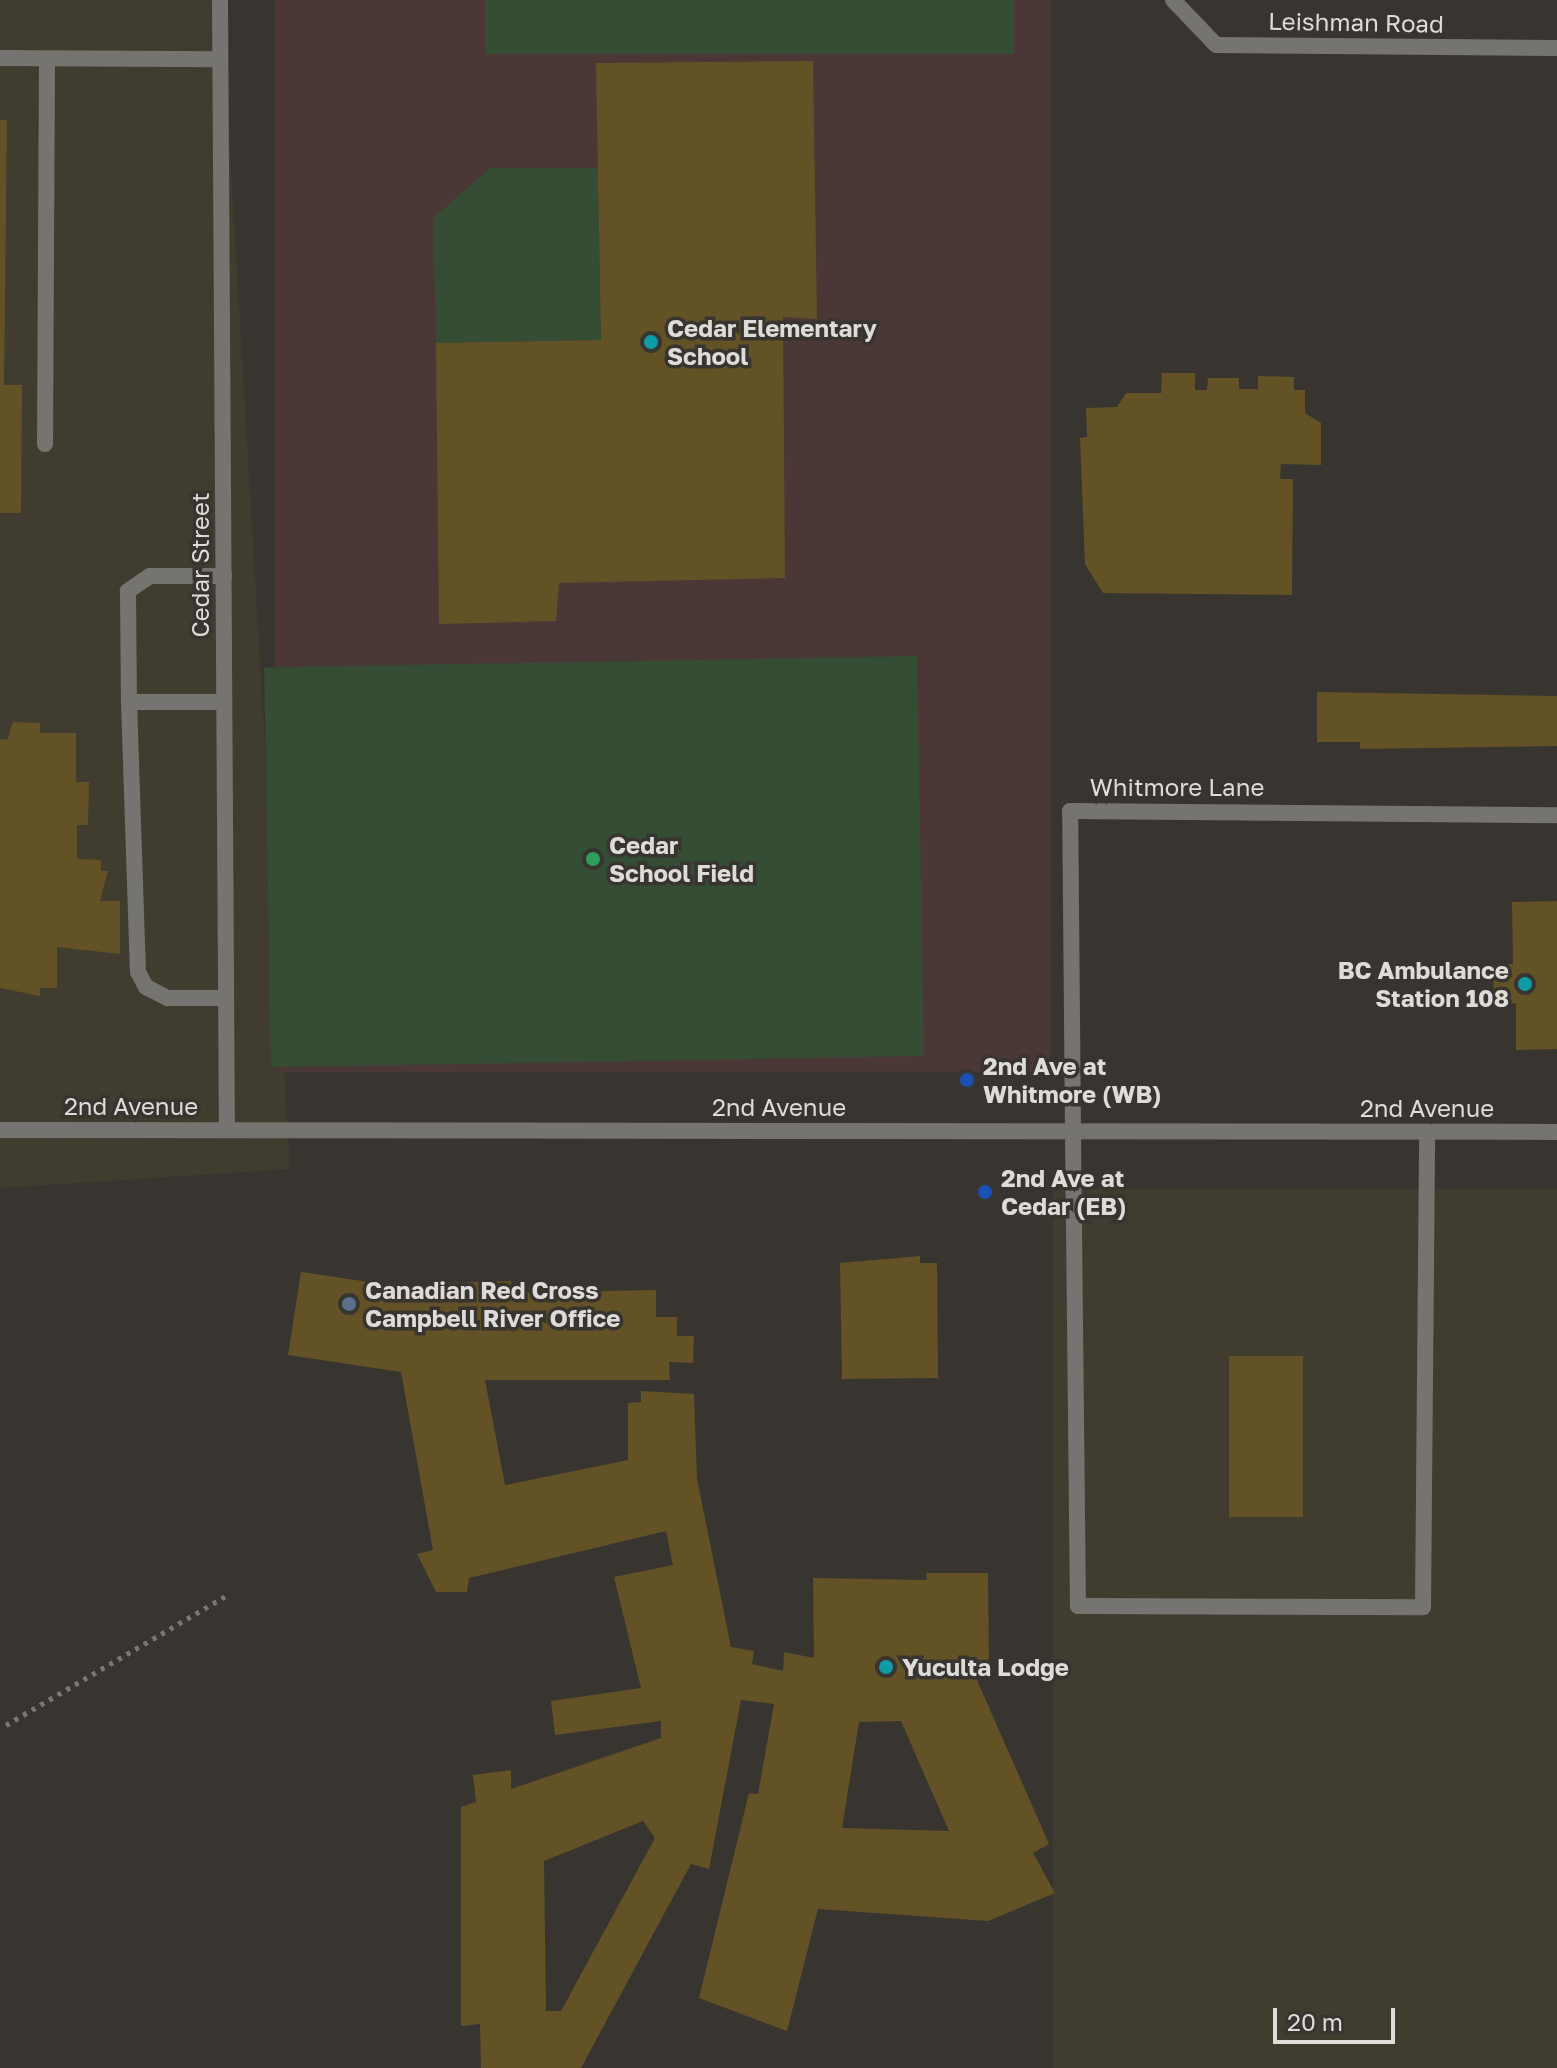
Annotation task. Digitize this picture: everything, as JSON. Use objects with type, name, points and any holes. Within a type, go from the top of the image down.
[{"type":"street","name":"Cedar Street","points":[[220,0],[227,1130]]},
{"type":"street","name":"Leishman Road","points":[[1173,0],[1216,45],[1557,48]]},
{"type":"street","points":[[0,58],[220,59]]},
{"type":"street","points":[[45,444],[47,59]]},
{"type":"street","points":[[224,576],[150,576],[128,591],[138,972],[146,987],[168,998],[226,998]]},
{"type":"street","points":[[129,702],[224,702]]},
{"type":"street","name":"Whitmore Lane","points":[[1073,1132],[1070,811],[1557,815]]},
{"type":"street","name":"2nd Avenue","points":[[0,1130],[1557,1132]]},
{"type":"street","points":[[1073,1132],[1078,1606],[1423,1607],[1427,1132]]},
{"type":"path","points":[[6,1725],[228,1595]]},
{"type":"shaded area","points":[[0,0],[221,0],[290,1169],[0,1188]]},
{"type":"shaded area","points":[[275,0],[1050,0],[1050,1072],[275,1072]]},
{"type":"shaded area","points":[[1053,1189],[1557,1189],[1557,2068],[1053,2068]]},
{"type":"green space","points":[[485,0],[1014,0],[1014,54],[485,54]]},
{"type":"green space","points":[[490,168],[598,168],[601,340],[436,343],[433,218]]},
{"type":"green space","name":"Cedar School Field","points":[[917,656],[924,1056],[271,1067],[264,667]]},
{"type":"building","name":"Cedar Elementary School","points":[[813,61],[817,319],[783,317],[785,578],[559,583],[556,621],[439,624],[436,343],[601,340],[596,63]]},
{"type":"building","points":[[0,120],[7,120],[4,385],[22,385],[21,513],[0,513]]},
{"type":"building","points":[[1162,373],[1195,373],[1195,390],[1207,390],[1208,378],[1239,378],[1239,389],[1258,389],[1258,376],[1294,377],[1294,390],[1305,390],[1305,413],[1321,423],[1321,465],[1281,464],[1280,479],[1293,479],[1292,595],[1103,593],[1085,564],[1080,438],[1087,437],[1086,408],[1117,407],[1126,393],[1161,393]]},
{"type":"building","points":[[1317,692],[1557,696],[1557,746],[1360,749],[1360,742],[1317,742]]},
{"type":"building","points":[[13,722],[40,723],[40,733],[76,733],[76,782],[89,782],[88,825],[77,825],[77,859],[101,860],[101,871],[108,871],[100,901],[120,901],[120,954],[57,947],[57,988],[40,988],[40,996],[0,988],[0,739],[7,740]]},
{"type":"building","name":"BC Ambulance Station 108","points":[[1557,901],[1557,1049],[1516,1050],[1516,1003],[1494,1006],[1493,965],[1513,964],[1512,902]]},
{"type":"building","points":[[920,1256],[920,1263],[937,1263],[938,1378],[842,1379],[840,1263]]},
{"type":"building","name":"Yuculta Lodge","points":[[301,1272],[437,1292],[438,1283],[511,1281],[512,1293],[656,1290],[656,1317],[677,1317],[677,1336],[694,1336],[693,1363],[669,1362],[670,1380],[485,1380],[505,1485],[628,1460],[628,1403],[641,1402],[641,1391],[694,1394],[697,1479],[731,1647],[754,1651],[752,1664],[783,1671],[784,1652],[814,1658],[813,1578],[927,1580],[926,1573],[988,1573],[989,1671],[973,1671],[1049,1844],[1033,1853],[1055,1893],[988,1921],[818,1909],[787,2031],[699,1998],[749,1793],[758,1794],[774,1704],[741,1700],[709,1869],[691,1864],[581,2068],[481,2068],[480,2024],[461,2026],[461,1807],[476,1802],[473,1775],[511,1770],[511,1789],[661,1738],[661,1721],[555,1735],[551,1701],[641,1688],[614,1577],[673,1565],[666,1531],[469,1578],[467,1592],[436,1592],[417,1554],[433,1550],[401,1372],[288,1355]],"holes":[[[901,1721],[949,1831],[842,1828],[859,1722]],[[643,1821],[655,1838],[561,2011],[546,2011],[544,1861]]]},
{"type":"building","points":[[1229,1356],[1303,1356],[1303,1517],[1229,1517]]},
{"type":"place","name":"Cedar Elementary School","points":[[651,342]]},
{"type":"place","name":"Cedar School Field","points":[[593,859]]},
{"type":"place","name":"BC Ambulance Station 108","points":[[1525,984]]},
{"type":"place","name":"2nd Ave at Whitmore (WB)","points":[[967,1080]]},
{"type":"place","name":"2nd Ave at Cedar (EB)","points":[[985,1192]]},
{"type":"place","name":"Canadian Red Cross Campbell River Office","points":[[349,1304]]},
{"type":"place","name":"Yuculta Lodge","points":[[886,1667]]}]
